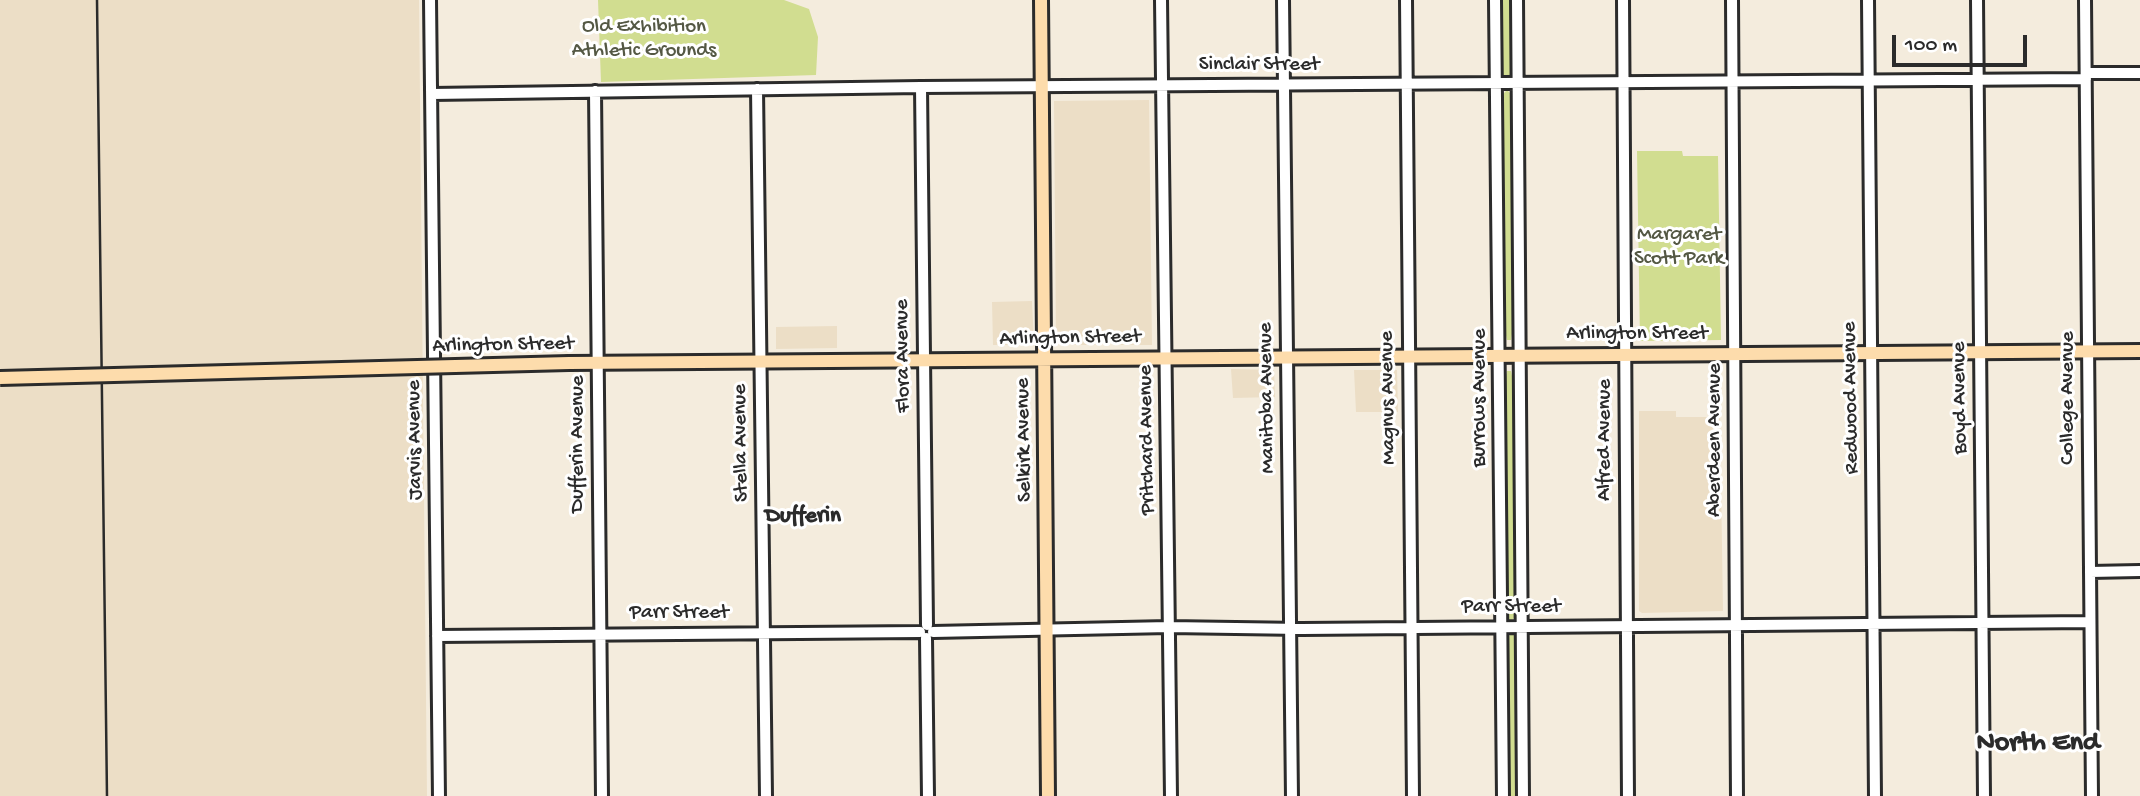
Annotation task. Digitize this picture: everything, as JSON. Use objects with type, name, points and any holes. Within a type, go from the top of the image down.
[{"type":"main road","name":"Selkirk Avenue","points":[[1041,0],[1048,796]]},
{"type":"main road","name":"Arlington Street","points":[[0,378],[569,363],[2140,351]]},
{"type":"street","name":"Jarvis Avenue","points":[[430,0],[439,796]]},
{"type":"street","name":"Pritchard Avenue","points":[[1161,0],[1171,796]]},
{"type":"street","name":"Manitoba Avenue","points":[[1283,0],[1292,796]]},
{"type":"street","name":"Magnus Avenue","points":[[1406,0],[1413,796]]},
{"type":"street","name":"Burrows Avenue","points":[[1495,0],[1503,796]]},
{"type":"street","name":"Burrows Avenue","points":[[1517,0],[1523,796]]},
{"type":"street","name":"Alfred Avenue","points":[[1623,0],[1628,796]]},
{"type":"street","name":"Aberdeen Avenue","points":[[1731,0],[1737,796]]},
{"type":"street","name":"Redwood Avenue","points":[[1868,0],[1875,796]]},
{"type":"street","name":"Boyd Avenue","points":[[1977,0],[1984,796]]},
{"type":"street","name":"College Avenue","points":[[2085,0],[2092,796]]},
{"type":"street","name":"Sinclair Street","points":[[432,94],[921,87],[1869,81],[2140,73]]},
{"type":"street","name":"Flora Avenue","points":[[921,87],[928,796]]},
{"type":"street","name":"Stella Avenue","points":[[757,89],[766,796]]},
{"type":"street","name":"Dufferin Avenue","points":[[595,91],[602,796]]},
{"type":"street","points":[[2090,572],[2140,571]]},
{"type":"street","name":"Parr Street","points":[[437,636],[1169,627],[1290,629],[2090,622]]},
{"type":"shaded area","points":[[0,0],[419,0],[427,796],[0,796]]},
{"type":"shaded area","points":[[1149,100],[1152,345],[1117,345],[1111,339],[1100,339],[1095,345],[1059,345],[1056,342],[1054,101]]},
{"type":"shaded area","points":[[1032,301],[1034,341],[1026,345],[993,345],[992,302]]},
{"type":"shaded area","points":[[837,326],[837,348],[776,349],[776,327]]},
{"type":"shaded area","points":[[1231,369],[1274,370],[1275,397],[1233,398]]},
{"type":"shaded area","points":[[1354,370],[1397,370],[1398,412],[1356,412]]},
{"type":"shaded area","points":[[1639,411],[1676,411],[1676,417],[1720,417],[1723,611],[1639,611]]},
{"type":"green space","name":"Old Exhibition Athletic Grounds","points":[[598,0],[784,0],[809,9],[818,37],[816,75],[601,82]]},
{"type":"green space","points":[[1501,0],[1512,0],[1512,74],[1510,78],[1504,79],[1502,74]]},
{"type":"green space","points":[[1507,90],[1512,95],[1514,322],[1511,340],[1507,340],[1503,322],[1502,95]]},
{"type":"green space","name":"Margaret Scott Park","points":[[1637,151],[1682,151],[1683,156],[1718,156],[1721,340],[1640,341]]},
{"type":"green space","points":[[1507,371],[1511,371],[1514,386],[1516,616],[1511,621],[1506,619],[1504,387]]},
{"type":"green space","points":[[1512,633],[1517,638],[1518,796],[1508,796],[1507,638]]},
{"type":"railway","points":[[97,0],[107,796]]},
{"type":"district","name":"Dufferin","points":[[803,517]]},
{"type":"district","name":"North End","points":[[2038,745]]}]
